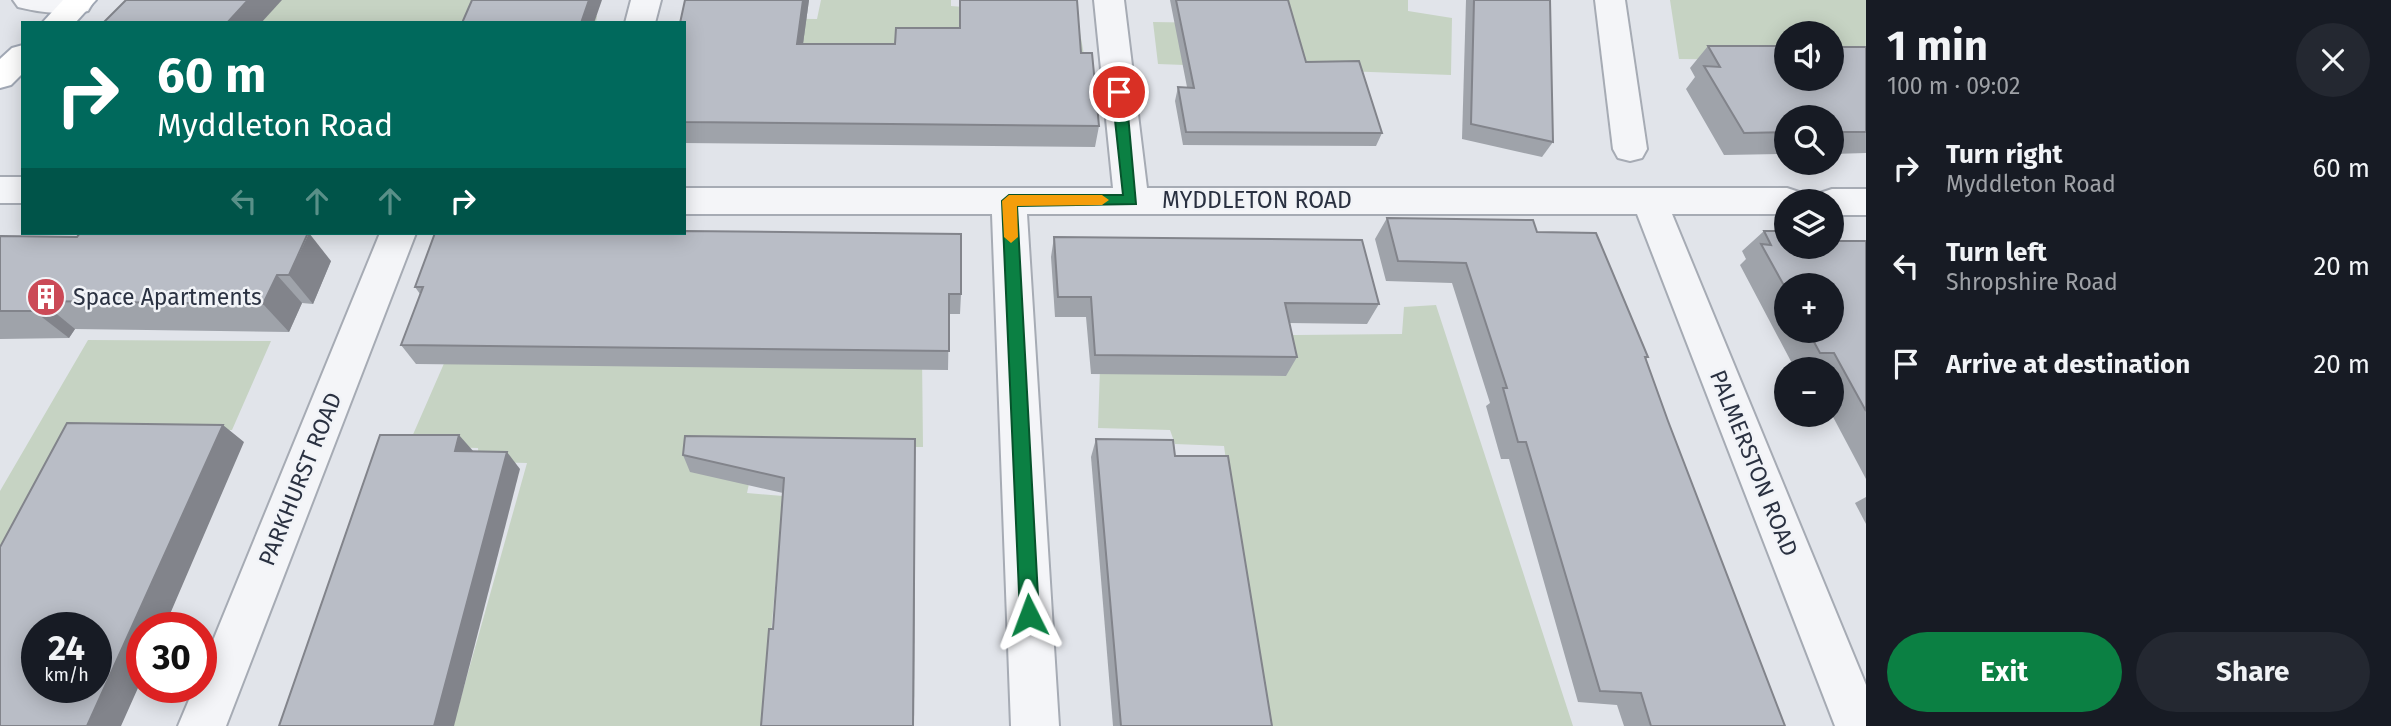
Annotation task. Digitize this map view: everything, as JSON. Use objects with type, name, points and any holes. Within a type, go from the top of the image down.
[{"type":"main road","points":[[0,77],[21,57]]},
{"type":"street","points":[[28,0],[72,9]]},
{"type":"street","points":[[641,21],[646,0]]},
{"type":"street","points":[[1109,0],[1131,200]]},
{"type":"street","points":[[1610,0],[1630,149]]},
{"type":"street","points":[[0,190],[21,190]]},
{"type":"street","name":"PALMERSTON ROAD","points":[[1649,200],[1859,726]]},
{"type":"street","name":"MYDDLETON ROAD","points":[[686,201],[1774,201]]},
{"type":"street","points":[[1009,201],[1035,726]]},
{"type":"street","points":[[1844,202],[1866,202]]},
{"type":"street","name":"PARKHURST ROAD","points":[[202,726],[397,235]]},
{"type":"green space","points":[[281,0],[478,0],[475,7],[597,16],[596,21],[262,21]]},
{"type":"green space","points":[[821,0],[951,0],[951,6],[1077,16],[1086,66],[686,51],[693,18],[817,19]]},
{"type":"green space","points":[[1274,0],[1408,0],[1408,11],[1452,18],[1451,75],[1158,64],[1153,22],[1278,24]]},
{"type":"green space","points":[[1670,0],[1866,0],[1866,60],[1844,60],[1844,21],[1774,21],[1774,60],[1679,59]]},
{"type":"green space","points":[[1436,305],[1573,726],[1263,726],[1224,446],[1175,444],[1170,430],[1098,428],[1101,337],[1402,334],[1404,307]]},
{"type":"green space","points":[[88,340],[271,341],[232,430],[90,435],[0,585],[0,491]]},
{"type":"green space","points":[[449,352],[922,357],[923,447],[757,446],[747,493],[783,496],[763,726],[453,726],[527,463],[479,462],[478,448],[408,446]]},
{"type":"building","points":[[126,0],[248,0],[229,21],[105,21]]},
{"type":"building","points":[[472,0],[589,0],[582,21],[463,21]]},
{"type":"building","points":[[685,0],[803,0],[797,44],[895,44],[896,28],[960,28],[960,0],[1077,0],[1081,53],[1092,53],[1099,126],[686,122],[686,21],[680,21]]},
{"type":"building","points":[[1176,0],[1288,0],[1306,62],[1359,61],[1382,133],[1186,132],[1178,87],[1194,88]]},
{"type":"building","points":[[1474,0],[1550,0],[1553,142],[1471,124]]},
{"type":"building","points":[[1708,46],[1774,46],[1774,91],[1844,91],[1844,47],[1866,47],[1866,132],[1844,132],[1844,105],[1774,105],[1774,132],[1744,133],[1704,66],[1720,67]]},
{"type":"building","points":[[1387,218],[1533,220],[1537,232],[1596,233],[1648,357],[1645,357],[1668,421],[1785,726],[1651,726],[1641,693],[1600,691],[1526,442],[1518,442],[1503,388],[1507,388],[1466,263],[1398,261]]},
{"type":"building","points":[[686,231],[961,234],[961,294],[949,294],[949,351],[401,345],[423,287],[415,287],[434,235],[686,235]]},
{"type":"building","points":[[1764,231],[1774,231],[1774,259],[1844,259],[1844,241],[1866,241],[1866,411],[1844,371],[1844,357],[1836,357],[1834,353],[1820,353],[1815,343],[1844,343],[1844,273],[1777,273],[1761,244],[1771,245]]},
{"type":"building","points":[[307,235],[289,275],[277,275],[263,304],[41,301],[34,311],[0,311],[0,236]]},
{"type":"building","points":[[1054,237],[1362,240],[1379,304],[1285,303],[1297,357],[1095,355],[1091,297],[1058,297]]},
{"type":"building","points":[[67,423],[223,425],[139,612],[126,612],[126,640],[112,671],[112,612],[21,612],[21,703],[97,703],[87,726],[0,726],[0,547]]},
{"type":"building","points":[[380,435],[459,435],[455,451],[507,452],[434,726],[279,726]]},
{"type":"building","points":[[685,436],[915,439],[913,726],[761,726],[769,629],[773,629],[784,478],[683,455]]},
{"type":"building","points":[[1096,439],[1173,440],[1175,456],[1228,456],[1272,726],[1121,726]]},
{"type":"slow traffic","points":[[1011,237],[1009,201],[1102,200]]},
{"type":"place","name":"Space Apartments","points":[[46,297]]},
{"type":"route","points":[[1029,615],[1009,201],[1131,200],[1119,92]]}]
